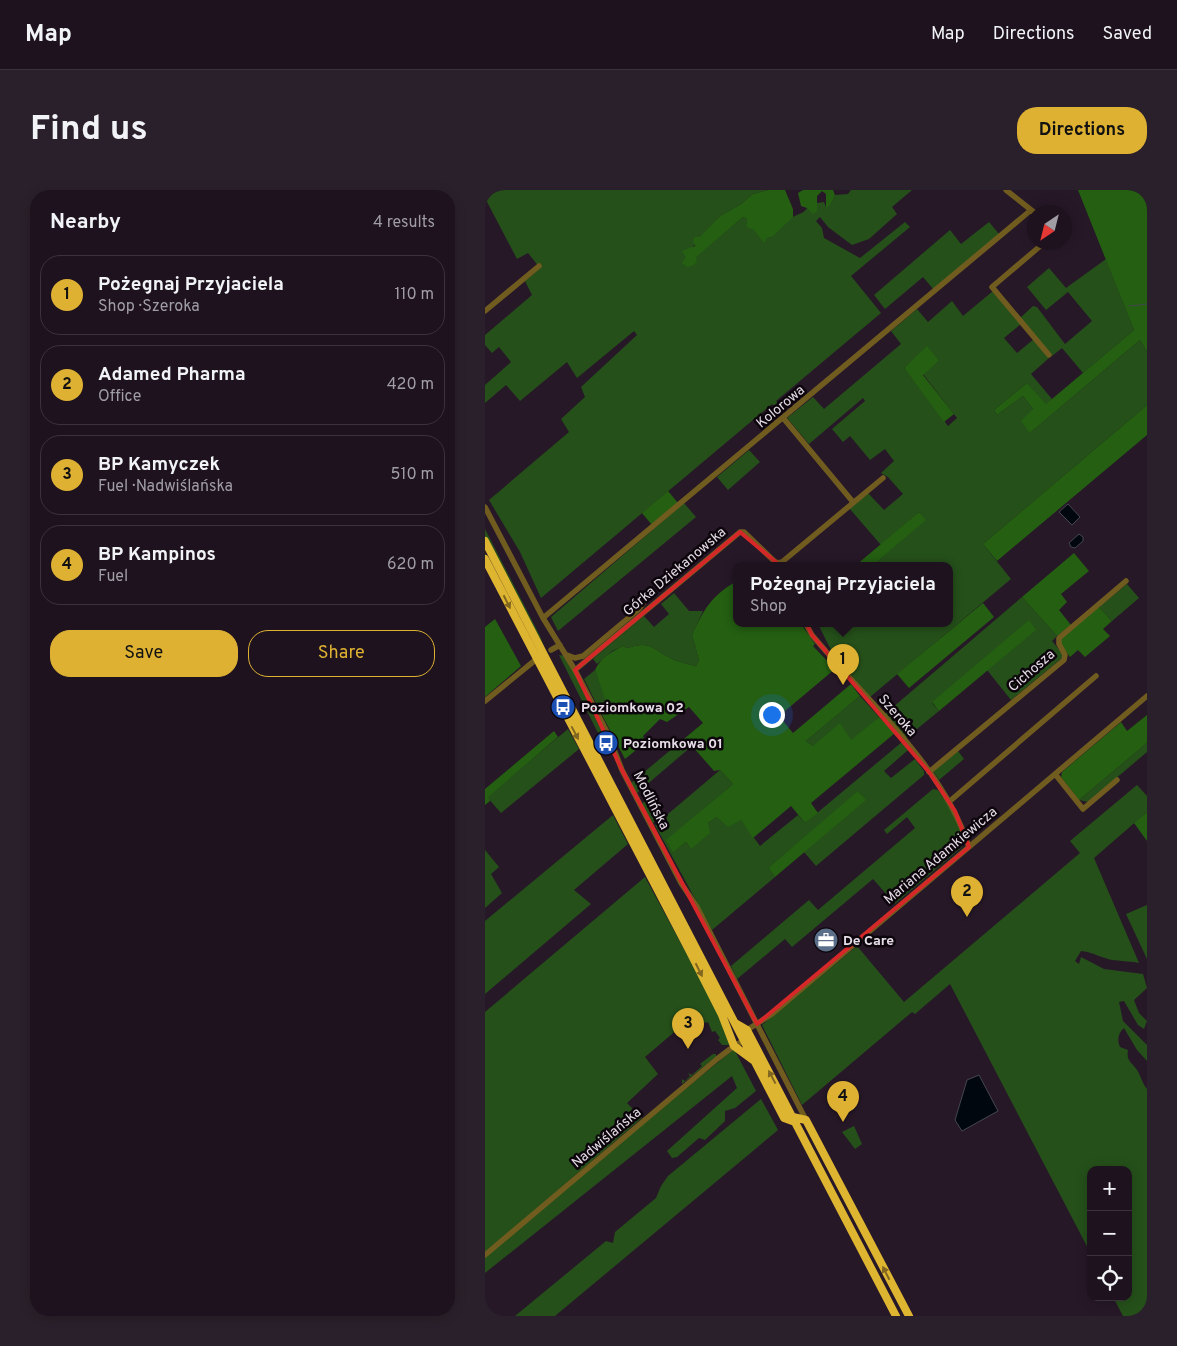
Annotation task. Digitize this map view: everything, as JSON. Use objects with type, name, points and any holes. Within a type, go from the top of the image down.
[{"type":"highway","points":[[485,541],[754,1061],[791,1118]]},
{"type":"highway","points":[[485,559],[689,950],[722,1015],[734,1046],[754,1061]]},
{"type":"highway","points":[[735,1023],[747,1030],[791,1118],[832,1192],[896,1316]]},
{"type":"highway","points":[[791,1118],[805,1117],[909,1316]]},
{"type":"highway","points":[[832,1192],[837,1178]]},
{"type":"street","points":[[1006,190],[1027,207]]},
{"type":"street","name":"Kolorowa","points":[[543,618],[1027,217]]},
{"type":"street","points":[[1036,250],[992,287],[1049,355]]},
{"type":"street","points":[[485,311],[539,266]]},
{"type":"street","points":[[784,419],[853,502]]},
{"type":"street","name":"Górka Dziekanowska","points":[[781,562],[883,478]]},
{"type":"street","name":"Modlińska","points":[[485,507],[543,618],[575,670],[607,732],[631,787],[681,883],[697,908],[805,1117]]},
{"type":"street","name":"Górka Dziekanowska","points":[[575,670],[740,532],[744,532],[776,562]]},
{"type":"street","name":"Cichosza","points":[[929,772],[1064,660],[1065,655],[1059,644],[1059,638],[1126,581]]},
{"type":"street","points":[[567,656],[575,658],[583,656],[639,609],[647,598]]},
{"type":"street","name":"Szeroka","points":[[808,627],[822,646],[929,772],[950,801],[960,820],[969,847]]},
{"type":"street","points":[[551,650],[560,645]]},
{"type":"street","points":[[485,701],[543,654]]},
{"type":"street","points":[[950,801],[1096,676]]},
{"type":"street","name":"Mariana Adamkiewicza","points":[[747,1030],[757,1024],[969,847],[1147,696]]},
{"type":"street","points":[[1055,774],[1083,809],[1117,780]]},
{"type":"street","points":[[744,1040],[753,1041]]},
{"type":"street","name":"Nadwiślańska","points":[[485,1255],[734,1046],[744,1040]]},
{"type":"highlighted area","points":[[740,532],[777,563],[812,635],[929,772],[955,811],[969,847],[757,1024],[622,770],[575,670]]},
{"type":"green space","points":[[485,190],[768,190],[753,194],[741,204],[720,216],[690,250],[695,257],[743,217],[747,219],[754,230],[767,238],[774,234],[789,219],[807,208],[817,211],[817,203],[824,202],[826,207],[831,204],[835,195],[848,194],[851,190],[912,190],[892,207],[897,214],[869,239],[852,245],[828,227],[820,217],[816,221],[822,228],[824,238],[860,258],[905,222],[910,227],[851,276],[881,313],[776,401],[783,408],[779,412],[772,404],[541,598],[520,552],[489,500],[569,432],[561,419],[585,397],[581,387],[637,335],[634,331],[577,378],[567,362],[520,401],[506,385],[485,403],[485,385],[511,362],[499,347],[492,353],[485,345],[485,335],[532,295],[525,281],[540,268],[528,253],[517,259],[485,198]]},
{"type":"green space","points":[[768,190],[785,190],[793,209],[793,217],[773,236],[767,238],[764,243],[754,230],[747,227],[747,219],[743,217],[696,257],[697,261],[694,265],[687,267],[682,263],[686,257],[682,251],[695,246],[693,240],[695,237],[700,237],[720,216],[741,204],[753,194]]},
{"type":"green space","points":[[803,190],[833,190],[835,195],[831,204],[826,208],[826,194],[822,191],[817,196],[817,211],[813,214],[807,208],[801,206],[798,193]]},
{"type":"green space","points":[[1078,190],[1147,190],[1147,352],[1140,340],[1030,433],[1021,421],[1033,409],[1023,396],[997,415],[994,410],[1027,383],[1046,404],[1134,330]]},
{"type":"green space","points":[[989,222],[999,234],[934,290],[923,277],[885,309],[874,295],[950,230],[961,244]]},
{"type":"green space","points":[[1106,259],[1134,330],[1083,373],[1062,348],[1052,356],[1020,318],[1033,306],[1037,307],[1065,344],[1092,321],[1068,292],[1046,310],[1027,287],[1049,268],[1066,288]]},
{"type":"green space","points":[[993,291],[1021,324],[1004,338],[1017,353],[1034,339],[1049,358],[1031,374],[1052,399],[1046,405],[1027,383],[994,410],[997,415],[1023,396],[1033,409],[1030,433],[1140,340],[1147,352],[1147,405],[983,544],[1011,579],[870,697],[833,654],[820,627],[953,627],[953,562],[876,562],[925,520],[919,512],[881,545],[849,508],[868,493],[884,510],[903,494],[888,477],[881,473],[894,461],[885,449],[870,460],[850,436],[843,442],[832,429],[865,401],[863,398],[809,444],[787,418],[813,397],[824,409],[901,344],[891,331],[917,309],[928,322],[952,301],[963,316]],"holes":[[[912,361],[939,361],[923,374],[957,418],[948,426],[904,368]]]},
{"type":"green space","points":[[927,346],[939,361],[923,375],[954,414],[944,422],[904,368]]},
{"type":"green space","points":[[1147,405],[1147,435],[997,561],[983,544]]},
{"type":"green space","points":[[749,450],[760,462],[728,490],[717,477]]},
{"type":"green space","points":[[668,491],[678,503],[652,525],[642,513]]},
{"type":"green space","points":[[684,503],[696,517],[558,631],[551,617]]},
{"type":"green space","points":[[919,512],[926,520],[876,562],[860,562]]},
{"type":"green space","points":[[485,529],[540,636],[546,651],[485,536]]},
{"type":"green space","points":[[1074,553],[1089,571],[1061,594],[1067,602],[1059,610],[1071,625],[1057,636],[1022,597]]},
{"type":"green space","points":[[733,584],[733,627],[803,627],[815,644],[813,646],[835,669],[779,716],[793,733],[851,684],[860,696],[806,741],[813,746],[840,723],[851,740],[879,717],[895,733],[811,803],[818,813],[805,823],[791,806],[753,838],[741,820],[728,827],[717,817],[708,823],[710,833],[691,849],[686,842],[673,853],[666,840],[733,784],[720,770],[714,771],[685,738],[703,723],[689,707],[667,722],[660,719],[643,736],[646,742],[625,759],[601,713],[608,708],[595,670],[603,658],[615,650],[623,646],[627,648],[641,645],[647,645],[675,660],[696,666],[699,660],[692,635],[709,604]]},
{"type":"green space","points":[[1127,584],[1139,598],[1112,621],[1099,607]]},
{"type":"green space","points":[[674,593],[689,611],[703,611],[692,635],[699,660],[696,666],[675,660],[647,645],[627,648],[623,646],[612,651],[597,664],[593,659],[644,616],[654,627],[669,614],[661,604]]},
{"type":"green space","points":[[1022,597],[1057,636],[1052,641],[1062,653],[1062,658],[1011,700],[987,670],[1035,630],[1029,621],[932,703],[939,711],[906,738],[885,714]]},
{"type":"green space","points":[[983,603],[994,617],[909,688],[897,674]]},
{"type":"green space","points":[[1099,607],[1112,621],[1103,629],[1110,636],[1085,657],[1078,650],[1070,657],[1060,644],[1060,639]]},
{"type":"green space","points":[[495,619],[521,666],[485,697],[485,627]]},
{"type":"green space","points":[[1029,620],[1036,630],[939,711],[932,702]]},
{"type":"green space","points":[[559,655],[566,656],[606,735],[601,737],[597,731]]},
{"type":"green space","points":[[595,670],[609,708],[601,713],[584,679]]},
{"type":"green space","points":[[860,696],[879,717],[851,741],[813,746],[806,741]]},
{"type":"green space","points":[[1147,715],[1147,743],[1079,800],[1061,777],[1062,772],[1121,722],[1127,731]]},
{"type":"green space","points":[[568,729],[579,749],[501,813],[487,797]]},
{"type":"green space","points":[[554,731],[558,737],[488,797],[490,801],[485,805],[485,789]]},
{"type":"green space","points":[[685,738],[692,746],[637,793],[631,783]]},
{"type":"green space","points":[[902,742],[908,750],[884,771],[891,778],[915,759],[924,771],[924,775],[816,866],[804,852],[865,800],[859,792],[768,868],[775,877],[712,930],[655,825],[720,770],[733,784],[667,840],[673,853],[686,842],[691,849],[708,823],[717,817],[741,820],[760,846],[798,815],[805,823]]},
{"type":"green space","points":[[1147,743],[1147,752],[1088,802],[1079,800]]},
{"type":"green space","points":[[958,751],[964,759],[939,780],[933,771]]},
{"type":"green space","points":[[1137,785],[1147,796],[1147,812],[1094,858],[1139,963],[1111,960],[1081,951],[1075,961],[1079,964],[1081,957],[1104,969],[1143,974],[1147,988],[1134,1000],[1139,1013],[1147,1021],[1144,1029],[1138,1025],[1124,1001],[1119,1002],[1123,1021],[1147,1045],[1147,1061],[1137,1050],[1124,1028],[1119,1034],[1118,1039],[1120,1047],[1128,1050],[1129,1059],[1147,1089],[1147,1316],[1123,1316],[1115,1301],[1132,1301],[1132,1166],[1087,1166],[1087,1246],[950,984],[915,1014],[912,1012],[802,1105],[762,1025],[857,946],[904,1002],[1080,853],[1070,841]]},
{"type":"green space","points":[[933,789],[938,790],[947,802],[960,826],[963,841],[962,847],[895,904],[873,879],[792,947],[785,939],[737,979],[731,966],[809,900],[818,910],[915,828],[907,817],[887,834],[884,830]]},
{"type":"green space","points":[[858,791],[866,800],[775,877],[768,868]]},
{"type":"green space","points":[[646,800],[656,820],[653,823],[642,804]]},
{"type":"green space","points":[[1147,812],[1147,841],[1134,823]]},
{"type":"green space","points":[[613,815],[628,844],[574,890],[591,904],[485,994],[485,921]]},
{"type":"green space","points":[[485,850],[499,867],[491,874],[502,893],[485,908]]},
{"type":"green space","points":[[645,877],[722,1019],[730,1045],[722,1045],[718,1040],[720,1038],[715,1031],[712,1032],[708,1022],[705,1023],[700,1018],[692,1017],[645,1057],[658,1074],[627,1103],[642,1118],[491,1248],[734,1049],[756,1091],[735,1108],[725,1111],[725,1121],[705,1140],[699,1138],[677,1157],[672,1158],[667,1151],[737,1088],[732,1076],[485,1273],[485,1012]]},
{"type":"green space","points":[[1147,905],[1147,959],[1126,914]]},
{"type":"green space","points":[[713,1054],[716,1054],[716,1057],[682,1084],[682,1079],[685,1081],[690,1076],[688,1073],[692,1075],[702,1066],[700,1064]]},
{"type":"green space","points":[[761,1099],[778,1130],[555,1316],[515,1316],[606,1241],[613,1243],[615,1232],[656,1198],[668,1176]]},
{"type":"green space","points":[[854,1126],[862,1144],[855,1149],[842,1132]]},
{"type":"shaded area","points":[[1068,504],[1080,517],[1072,525],[1059,512]]},
{"type":"shaded area","points":[[1079,534],[1083,537],[1083,541],[1075,548],[1071,547],[1069,543]]},
{"type":"shaded area","points":[[979,1075],[998,1111],[962,1131],[955,1120],[967,1080]]},
{"type":"waterway","points":[[1129,306],[1147,304]]},
{"type":"place","name":"Pożegnaj Przyjaciela","points":[[843,685]]},
{"type":"place","name":"Poziomkowa 02","points":[[563,707]]},
{"type":"place","name":"Poziomkowa 01","points":[[606,743]]},
{"type":"place","name":"Adamed Pharma","points":[[967,917]]},
{"type":"place","name":"De Care","points":[[826,940]]},
{"type":"place","name":"BP Kamyczek","points":[[688,1049]]},
{"type":"place","name":"BP Kampinos","points":[[843,1122]]}]
